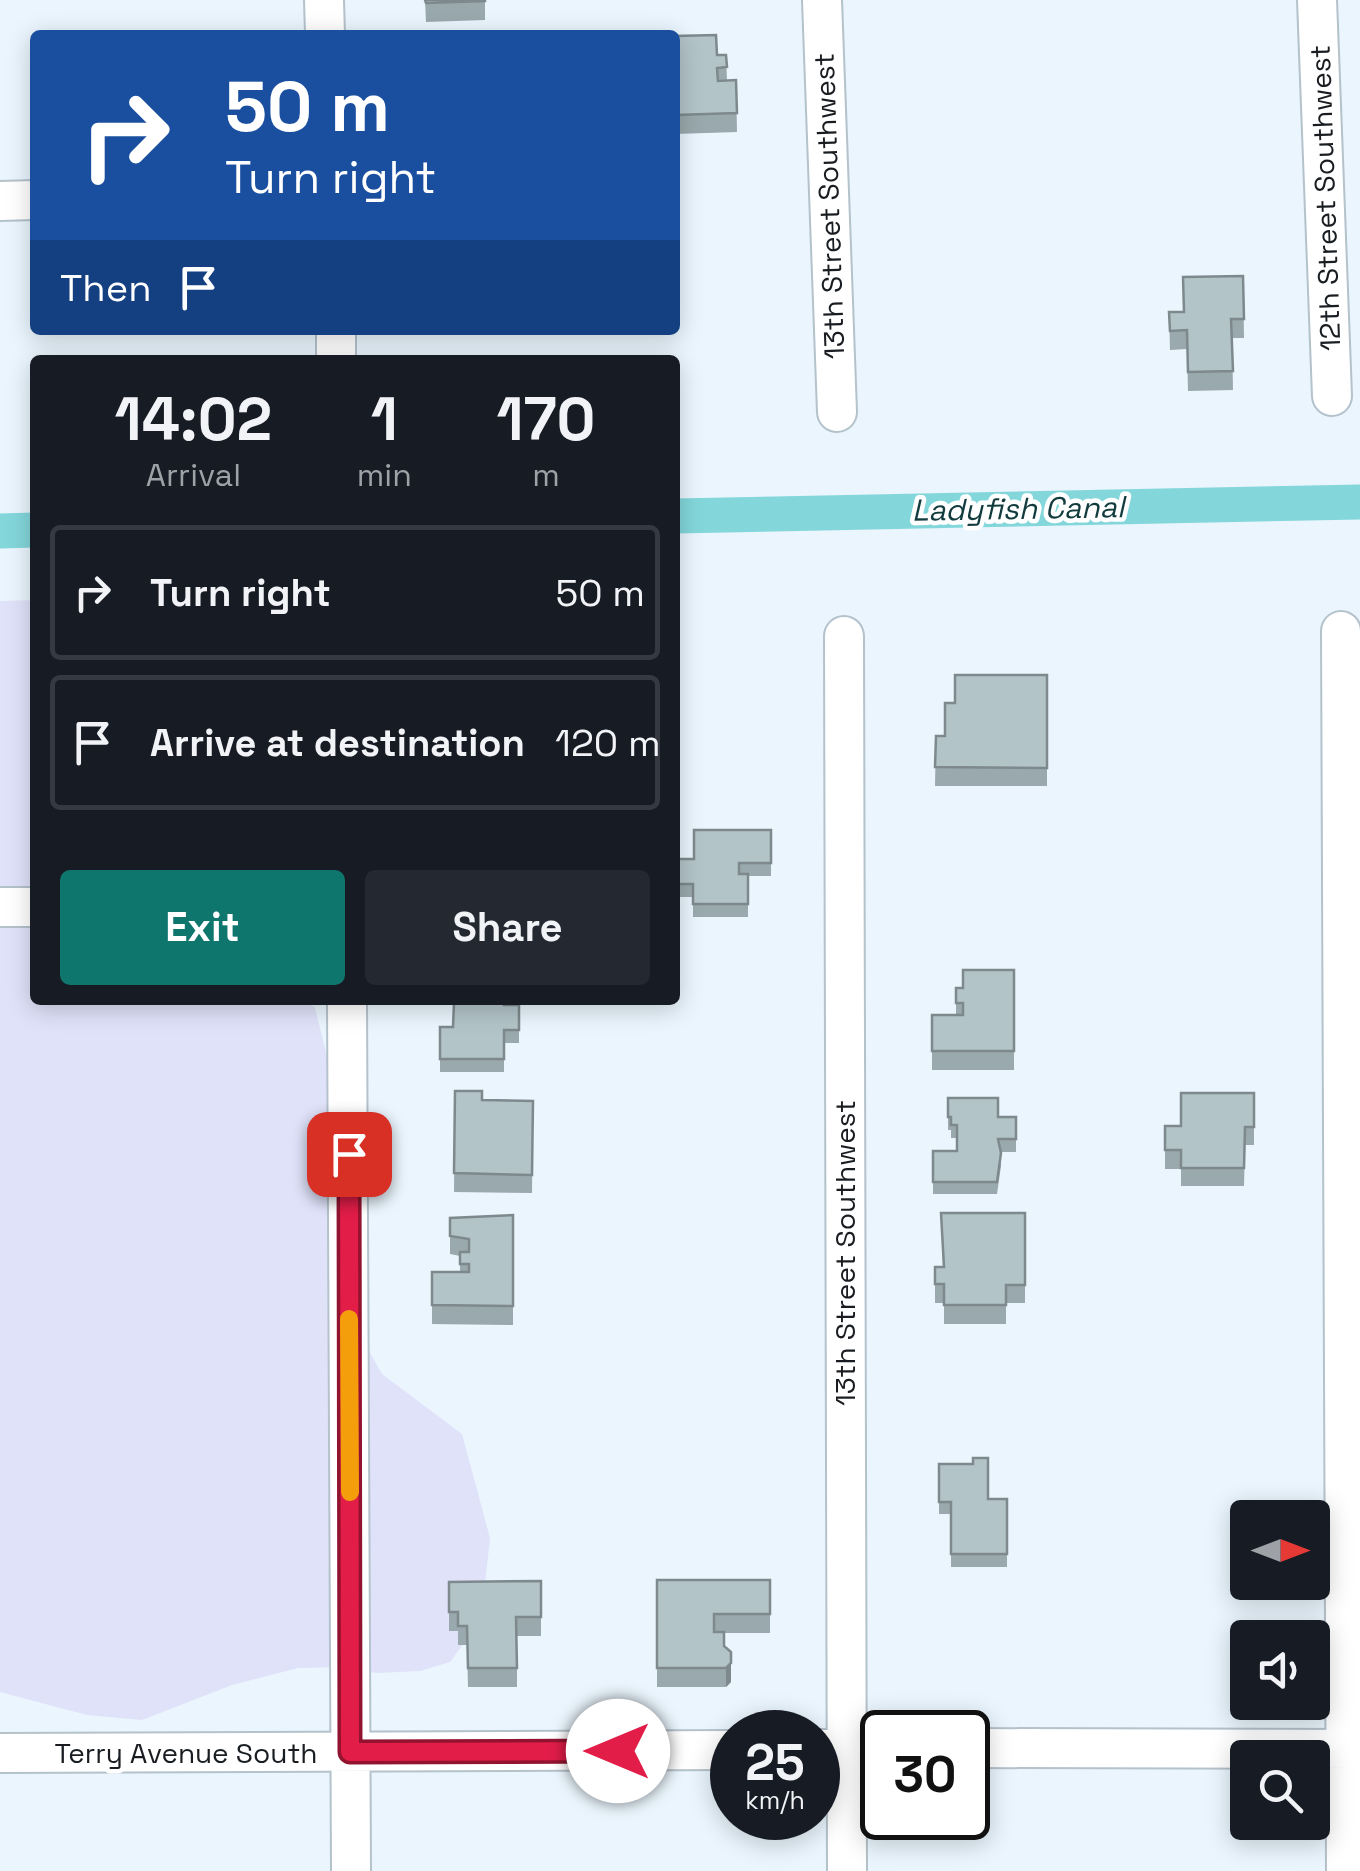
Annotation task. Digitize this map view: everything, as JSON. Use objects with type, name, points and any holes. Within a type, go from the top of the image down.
[{"type":"street","points":[[324,0],[325,30]]},
{"type":"street","name":"13th Street Southwest","points":[[822,0],[837,412]]},
{"type":"street","name":"12th Street Southwest","points":[[1318,0],[1332,396]]},
{"type":"street","points":[[0,202],[30,200]]},
{"type":"street","points":[[1342,631],[1353,1749],[1346,1871]]},
{"type":"street","name":"13th Street Southwest","points":[[844,636],[847,1871]]},
{"type":"street","points":[[0,907],[30,907]]},
{"type":"street","points":[[347,1005],[350,1871]]},
{"type":"street","points":[[990,1748],[1353,1749]]},
{"type":"street","name":"Terry Avenue South","points":[[0,1753],[710,1750]]},
{"type":"shaded area","points":[[30,600],[30,1005],[315,1008],[338,1101],[345,1309],[382,1374],[462,1434],[490,1538],[484,1593],[472,1632],[450,1662],[420,1671],[377,1673],[340,1667],[298,1668],[232,1685],[142,1720],[87,1715],[0,1692],[0,601]]},
{"type":"building","points":[[425,0],[485,0],[485,1],[426,3]]},
{"type":"building","points":[[716,35],[717,55],[726,55],[727,67],[717,68],[718,81],[736,80],[737,113],[680,115],[680,36]]},
{"type":"building","points":[[1243,276],[1244,319],[1231,319],[1233,371],[1188,372],[1187,330],[1170,331],[1169,312],[1184,312],[1183,277]]},
{"type":"building","points":[[955,675],[1047,675],[1047,768],[935,767],[936,736],[945,736],[945,703],[955,703]]},
{"type":"building","points":[[694,830],[771,830],[771,863],[739,863],[739,874],[748,874],[748,904],[693,904],[693,884],[680,884],[680,859],[694,859]]},
{"type":"building","points":[[963,970],[1014,970],[1014,1051],[932,1051],[932,1015],[963,1015],[963,1003],[956,1003],[956,988],[963,988]]},
{"type":"building","points":[[454,1005],[519,1005],[519,1030],[504,1030],[504,1059],[440,1059],[440,1027],[453,1027]]},
{"type":"building","points":[[455,1091],[482,1091],[482,1100],[533,1101],[532,1175],[454,1173]]},
{"type":"building","points":[[1181,1093],[1254,1093],[1254,1127],[1245,1127],[1244,1168],[1181,1168],[1181,1150],[1165,1150],[1165,1126],[1181,1126]]},
{"type":"building","points":[[948,1098],[998,1098],[998,1117],[1016,1117],[1016,1139],[998,1139],[1001,1153],[997,1182],[933,1182],[933,1151],[957,1151],[957,1125],[951,1125],[948,1117]]},
{"type":"building","points":[[941,1213],[1025,1213],[1025,1285],[1006,1285],[1006,1305],[944,1305],[944,1284],[935,1284],[935,1267],[944,1267]]},
{"type":"building","points":[[513,1215],[513,1306],[432,1305],[432,1272],[469,1272],[469,1264],[460,1264],[460,1252],[469,1252],[469,1239],[450,1236],[450,1218]]},
{"type":"building","points":[[973,1458],[988,1458],[988,1499],[1007,1499],[1007,1554],[951,1554],[951,1502],[939,1502],[939,1464],[973,1464]]},
{"type":"building","points":[[657,1580],[770,1580],[770,1614],[714,1614],[714,1632],[724,1632],[724,1646],[731,1652],[731,1663],[726,1668],[657,1668]]},
{"type":"building","points":[[541,1581],[541,1617],[516,1617],[517,1668],[468,1668],[467,1626],[458,1626],[458,1612],[449,1612],[449,1582]]},
{"type":"waterway","name":"Ladyfish Canal","points":[[680,516],[1360,502]]},
{"type":"waterway","name":"Ladyfish Canal","points":[[0,531],[30,530]]},
{"type":"slow traffic","points":[[349,1319],[350,1492]]},
{"type":"route","points":[[349,1154],[350,1752],[618,1751]]}]
